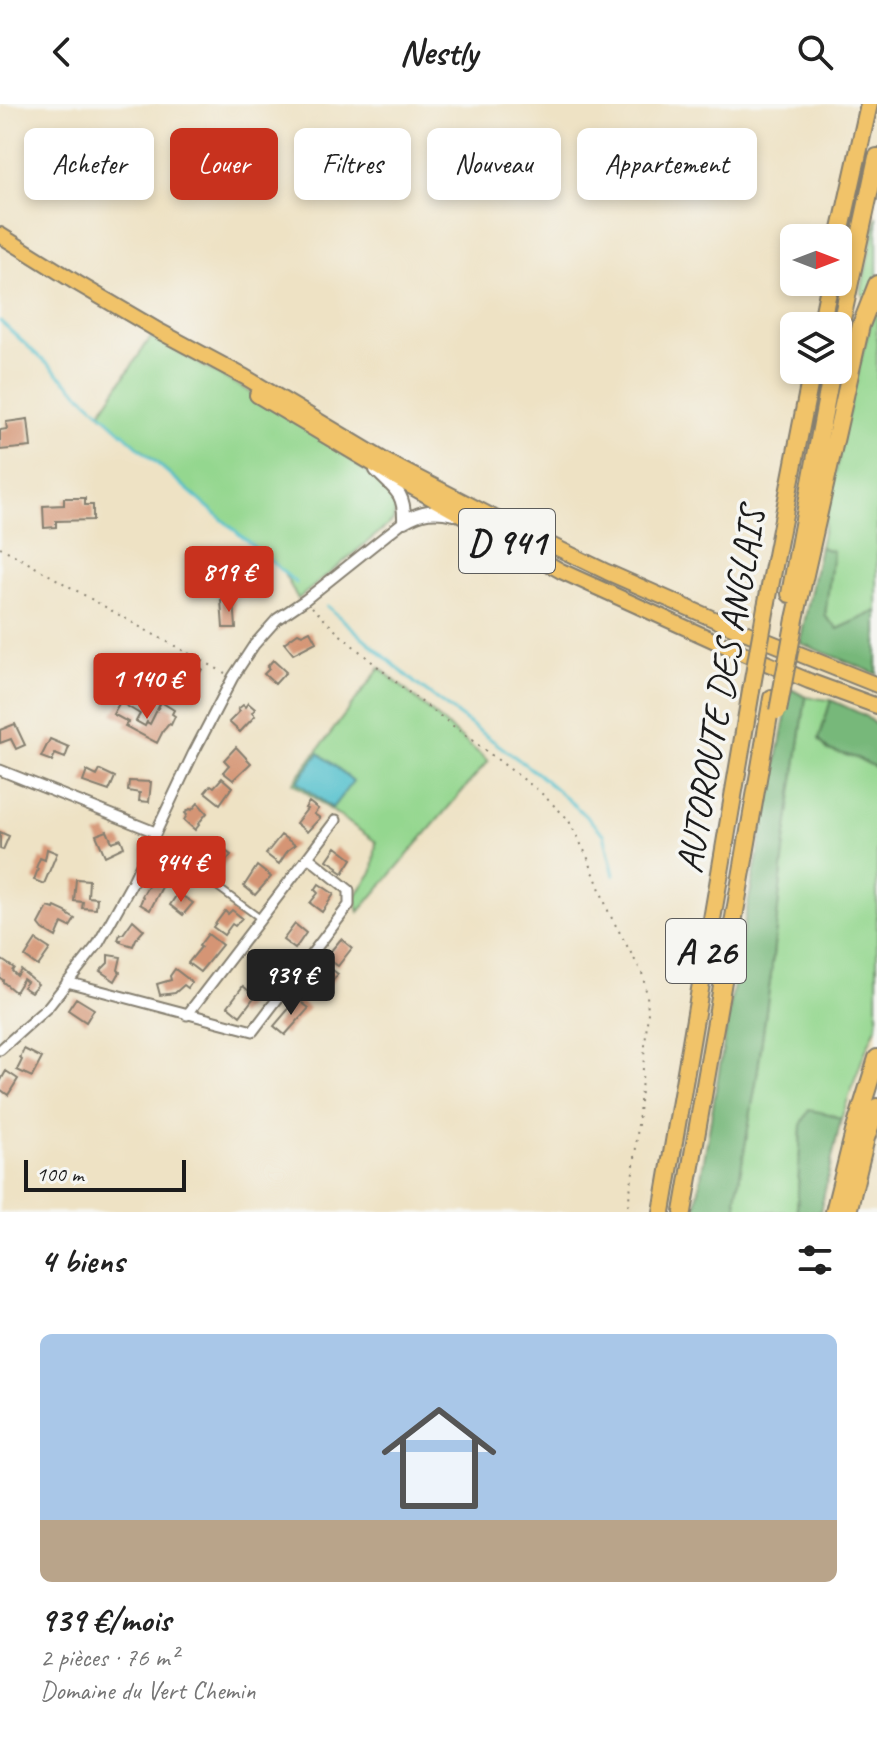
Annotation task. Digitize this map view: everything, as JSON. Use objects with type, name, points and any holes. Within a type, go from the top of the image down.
[{"type":"highway","points":[[842,224],[867,107]]},
{"type":"highway","points":[[844,312],[877,157]]},
{"type":"highway","points":[[790,617],[861,325],[877,284]]},
{"type":"highway","name":"AUTOROUTE DES ANGLAIS","points":[[662,1212],[751,691],[809,384]]},
{"type":"highway","name":"AUTOROUTE DES ANGLAIS","points":[[683,1212],[830,384]]},
{"type":"highway","points":[[834,1212],[877,1058]]},
{"type":"highway","points":[[848,1212],[877,1107]]},
{"type":"main road","name":"D 941","points":[[0,235],[368,462],[561,571],[726,646],[877,706]]},
{"type":"main road","name":"D 941","points":[[159,331],[245,377],[387,462],[493,517],[727,625],[877,685]]},
{"type":"street","points":[[368,462],[400,494],[405,506],[404,521]]},
{"type":"street","points":[[0,1050],[48,1007],[98,944],[132,883],[233,677],[254,645],[277,619],[404,521],[429,510],[466,518]]},
{"type":"street","points":[[0,770],[155,832]]},
{"type":"street","points":[[187,1015],[336,820]]},
{"type":"street","points":[[67,982],[253,1031],[349,905],[349,890],[308,857]]},
{"type":"lane","points":[[208,880],[261,919]]},
{"type":"path","points":[[0,547],[233,677]]},
{"type":"path","points":[[305,600],[338,633],[403,688],[552,802],[572,826],[609,913],[642,973],[647,995],[635,1158],[627,1212]]},
{"type":"green space","points":[[877,216],[877,611],[838,629],[825,616],[833,552],[820,547],[854,384],[874,311],[861,292]]},
{"type":"green space","points":[[151,337],[304,422],[392,493],[396,507],[393,521],[298,599],[283,572],[100,413]]},
{"type":"green space","points":[[820,547],[833,551],[825,616],[838,629],[877,611],[877,674],[800,643]]},
{"type":"green space","points":[[380,668],[488,761],[359,912],[355,897],[373,871],[376,842],[293,783]]},
{"type":"green space","points":[[791,689],[806,697],[756,1083],[736,1198],[738,1212],[695,1212],[745,919]]},
{"type":"green space","points":[[806,697],[831,700],[819,739],[828,750],[857,758],[877,768],[877,1025],[841,1119],[830,1114],[801,1125],[797,1212],[738,1212],[736,1198],[756,1083]]},
{"type":"green space","points":[[831,700],[864,715],[877,726],[877,768],[857,758],[828,750],[819,739]]},
{"type":"green space","points":[[809,1110],[841,1119],[820,1212],[797,1212],[801,1125]]},
{"type":"water","points":[[319,753],[353,781],[332,808],[297,782]]},
{"type":"building","points":[[28,419],[31,447],[0,450],[0,430],[7,429],[6,422]]},
{"type":"building","points":[[64,498],[85,498],[85,505],[93,505],[93,520],[56,521],[56,527],[44,528],[43,506],[64,505]]},
{"type":"building","points":[[234,599],[236,628],[223,628],[221,600]]},
{"type":"building","points":[[310,631],[316,642],[293,654],[284,643],[298,633],[302,635]]},
{"type":"building","points":[[179,657],[202,669],[197,678],[188,673],[182,683],[169,676]]},
{"type":"building","points":[[273,660],[286,672],[275,684],[264,674]]},
{"type":"building","points":[[117,668],[128,674],[121,690],[109,686]]},
{"type":"building","points":[[120,702],[140,714],[136,721],[145,726],[147,722],[150,724],[161,702],[174,710],[172,714],[175,716],[157,743],[125,726],[128,722],[113,714]]},
{"type":"building","points":[[248,703],[255,709],[252,713],[255,716],[240,732],[229,722],[240,711],[238,709]]},
{"type":"building","points":[[15,724],[25,745],[16,749],[11,739],[0,743],[0,730]]},
{"type":"building","points":[[50,739],[69,747],[65,758],[55,754],[52,761],[41,757]]},
{"type":"building","points":[[236,747],[251,763],[233,780],[223,772],[229,765],[224,760]]},
{"type":"building","points":[[100,770],[115,777],[109,791],[83,782],[87,771],[97,776]]},
{"type":"building","points":[[222,778],[232,787],[220,804],[205,792]]},
{"type":"building","points":[[129,781],[151,782],[149,802],[139,801],[140,793],[128,791]]},
{"type":"building","points":[[309,802],[318,809],[314,814],[320,818],[307,832],[296,823]]},
{"type":"building","points":[[198,803],[207,813],[195,830],[184,820],[185,813]]},
{"type":"building","points":[[107,831],[112,842],[121,839],[124,847],[105,856],[96,835]]},
{"type":"building","points":[[0,832],[9,836],[3,850],[0,849]]},
{"type":"building","points":[[281,835],[295,845],[279,864],[266,854]]},
{"type":"building","points":[[174,846],[185,856],[171,872],[160,863]]},
{"type":"building","points":[[220,847],[231,855],[219,870],[208,862]]},
{"type":"building","points":[[336,847],[352,859],[343,873],[327,860]]},
{"type":"building","points":[[47,849],[57,853],[44,884],[34,880],[40,858],[45,860]]},
{"type":"building","points":[[257,866],[271,877],[255,895],[244,886]]},
{"type":"building","points":[[76,879],[89,880],[88,897],[97,898],[96,909],[82,908],[83,902],[74,901]]},
{"type":"building","points":[[151,881],[162,887],[150,910],[140,904]]},
{"type":"building","points":[[319,884],[334,894],[322,912],[310,903],[318,893],[315,890]]},
{"type":"building","points":[[178,893],[193,903],[183,915],[170,905]]},
{"type":"building","points":[[48,907],[55,907],[75,919],[70,927],[62,923],[56,937],[39,924]]},
{"type":"building","points":[[232,910],[242,918],[235,926],[232,924],[224,935],[213,927],[225,911],[228,914]]},
{"type":"building","points":[[133,920],[144,930],[133,946],[118,940]]},
{"type":"building","points":[[295,924],[306,933],[295,949],[283,940]]},
{"type":"building","points":[[208,934],[222,945],[200,972],[188,963]]},
{"type":"building","points":[[341,939],[352,948],[338,966],[328,959]]},
{"type":"building","points":[[36,940],[50,949],[38,966],[25,957]]},
{"type":"building","points":[[108,955],[121,957],[120,972],[115,981],[100,971],[108,963]]},
{"type":"building","points":[[273,955],[285,964],[271,982],[260,973]]},
{"type":"building","points":[[2,960],[14,968],[12,971],[17,976],[21,970],[38,984],[31,992],[23,987],[27,982],[23,979],[15,992],[0,978]]},
{"type":"building","points":[[327,966],[338,974],[314,998],[303,990],[312,975],[316,978]]},
{"type":"building","points":[[175,969],[192,982],[188,988],[184,985],[175,993],[160,995],[157,984],[171,980]]},
{"type":"building","points":[[243,986],[255,996],[240,1016],[228,1006]]},
{"type":"building","points":[[76,998],[94,1009],[86,1022],[68,1010]]},
{"type":"building","points":[[297,999],[309,1008],[285,1035],[274,1026]]},
{"type":"building","points":[[24,1049],[42,1058],[32,1077],[17,1070]]},
{"type":"building","points":[[6,1071],[18,1079],[8,1095],[0,1089]]},
{"type":"waterway","points":[[0,321],[146,454],[296,583]]},
{"type":"waterway","points":[[327,606],[416,684],[538,774],[575,806],[604,834],[614,875]]}]
